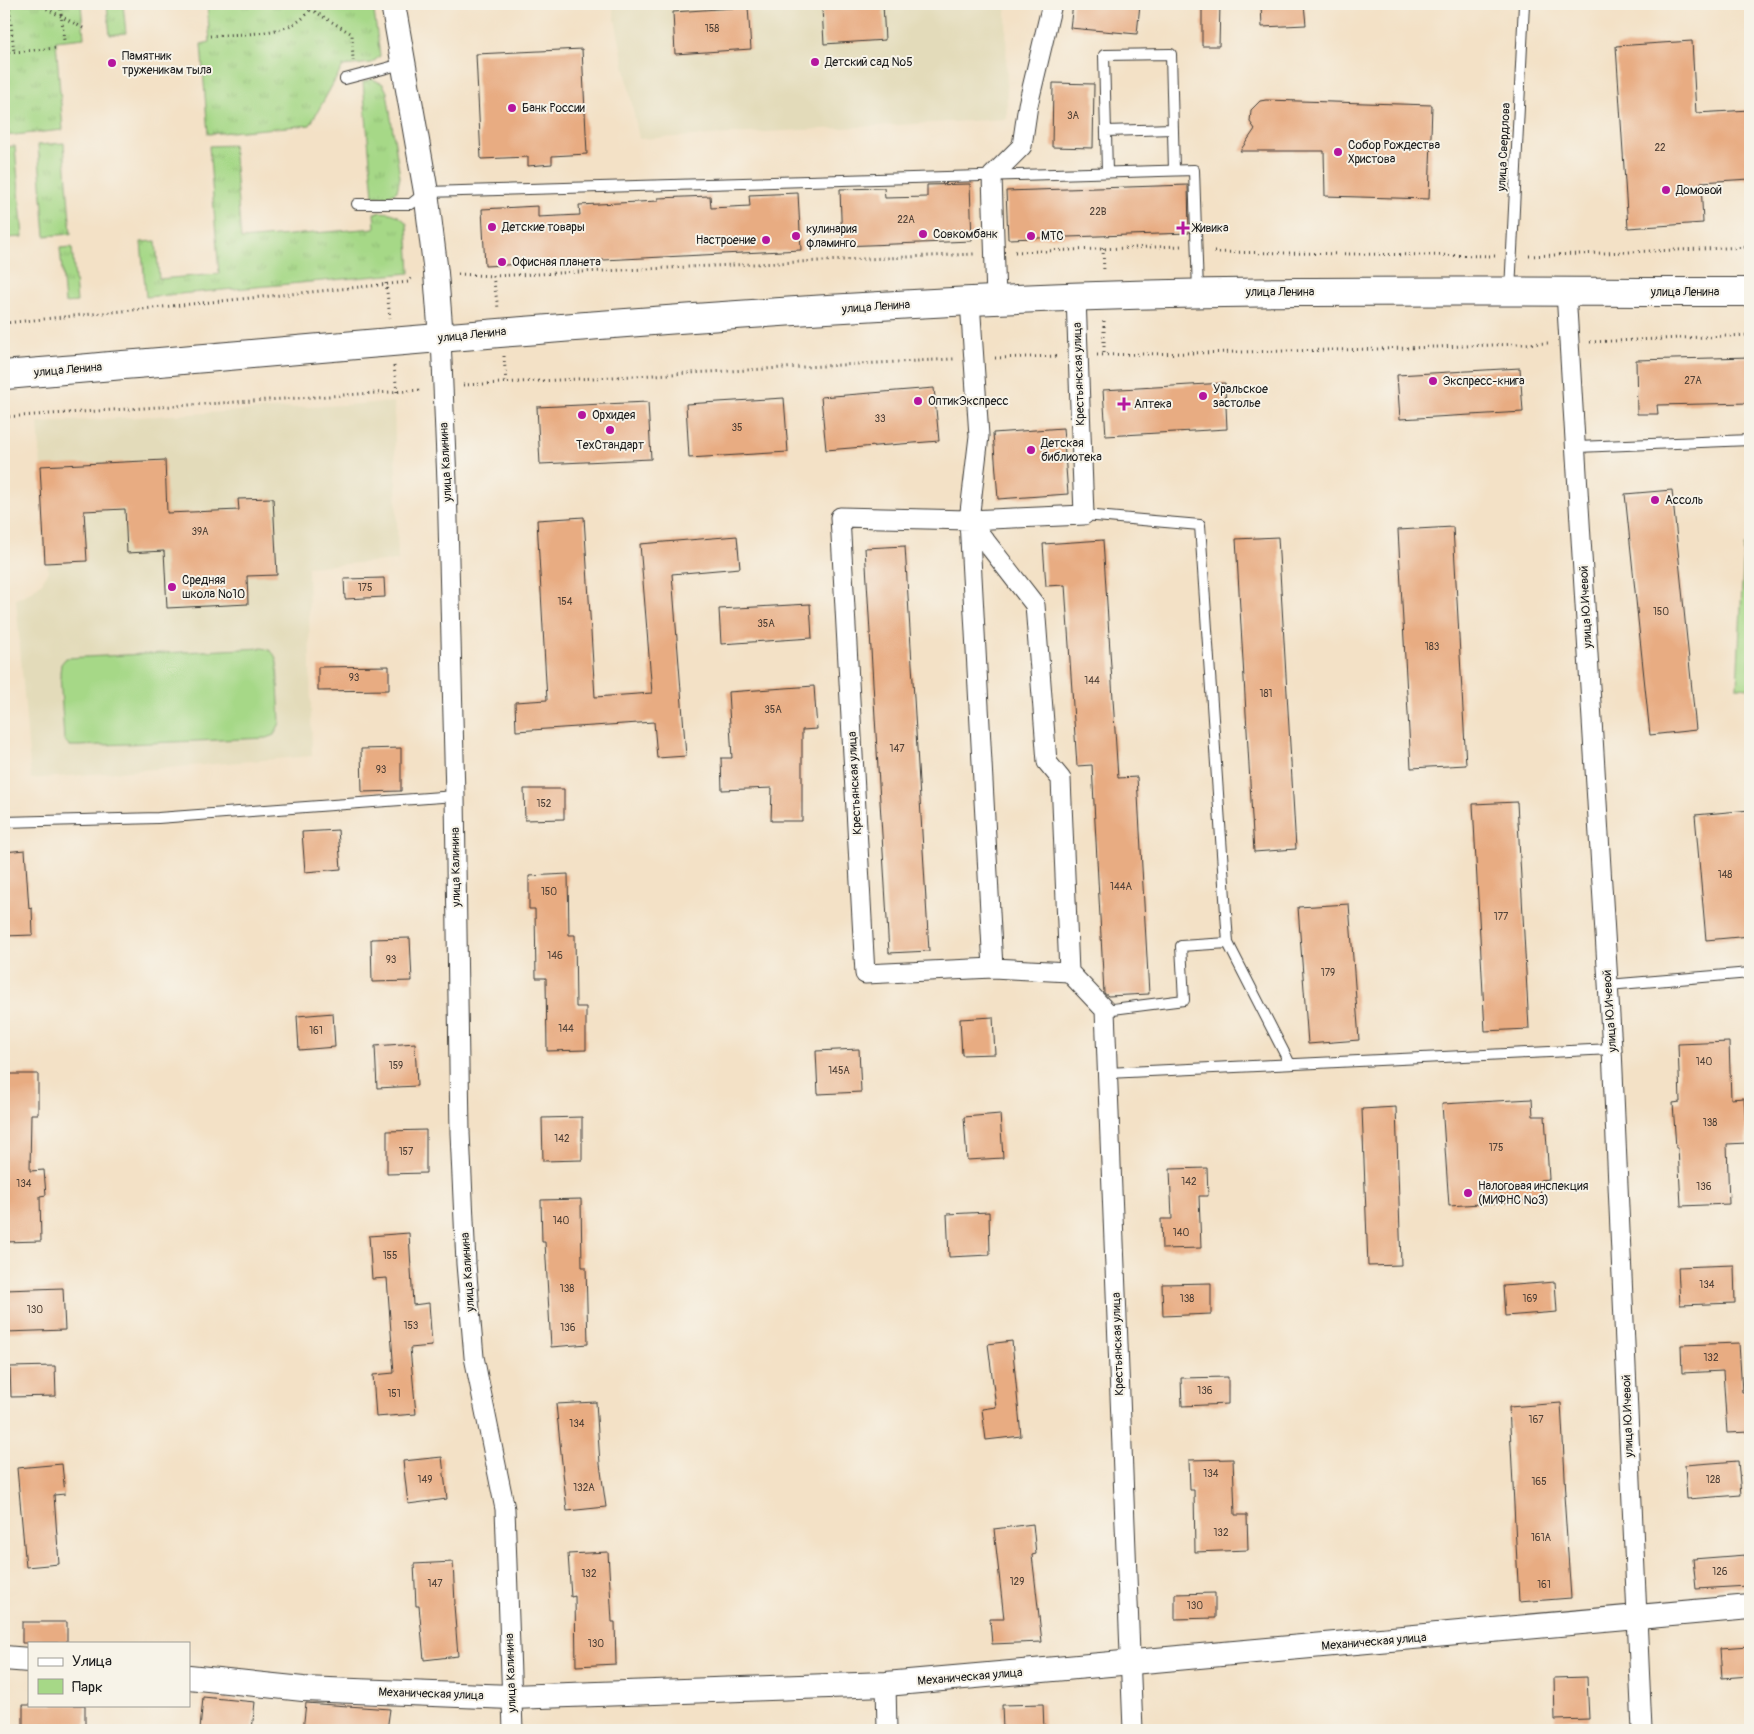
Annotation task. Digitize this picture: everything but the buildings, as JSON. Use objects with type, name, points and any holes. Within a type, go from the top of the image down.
[{"type":"main road","name":"улица Ленина","points":[[4,375],[511,331],[983,300],[1198,292],[1750,292]]},
{"type":"street","name":"улица Калинина","points":[[393,4],[402,64],[426,192],[436,273],[441,338],[447,482],[455,796],[460,1134],[466,1264],[474,1357],[505,1509],[513,1730]]},
{"type":"street","points":[[993,968],[969,520],[979,436],[974,358],[983,300],[994,253],[992,176],[1022,146],[1028,106],[1052,4]]},
{"type":"street","name":"улица Ю.Ичевой","points":[[1566,292],[1577,447],[1612,1049],[1642,1730]]},
{"type":"street","name":"Крестьянская улица","points":[[1069,972],[993,968],[865,974],[840,517],[969,520],[1084,515],[1076,297]]},
{"type":"street","points":[[969,520],[1035,605],[1047,762],[1061,779],[1069,972],[1105,1010]]},
{"type":"street","name":"Крестьянская улица","points":[[1105,1010],[1132,1730]]},
{"type":"street","name":"Механическая улица","points":[[190,1677],[303,1689],[511,1696],[886,1684],[1131,1664],[1750,1607]]},
{"type":"street","points":[[4,1658],[28,1660]]},
{"type":"street","points":[[886,1684],[887,1730]]},
{"type":"lane","name":"улица Свердлова","points":[[1510,292],[1524,4]]},
{"type":"lane","points":[[1107,172],[1104,55],[1170,54],[1174,170]]},
{"type":"lane","points":[[349,78],[402,64]]},
{"type":"lane","points":[[1106,131],[1173,129]]},
{"type":"lane","points":[[357,204],[410,204],[426,192],[1194,170],[1198,292]]},
{"type":"lane","points":[[1577,447],[1750,440]]},
{"type":"lane","points":[[1084,515],[1200,525],[1228,943],[1290,1064]]},
{"type":"lane","points":[[4,822],[158,818],[455,796]]},
{"type":"lane","points":[[1105,1010],[1184,1000],[1181,946],[1228,943]]},
{"type":"lane","points":[[1608,985],[1750,973]]},
{"type":"lane","points":[[1107,1073],[1612,1049]]},
{"type":"path","points":[[9,4],[14,52]]},
{"type":"path","points":[[38,4],[83,28]]},
{"type":"path","points":[[60,4],[64,40]]},
{"type":"path","points":[[302,4],[352,34],[349,78]]},
{"type":"path","points":[[210,36],[281,29],[298,24],[313,4]]},
{"type":"path","points":[[4,53],[56,48]]},
{"type":"path","points":[[4,324],[409,282],[416,272],[493,276],[1197,245],[1209,252],[1511,257],[1750,247]]},
{"type":"path","points":[[4,417],[442,388],[974,358],[1379,349],[1750,335]]},
{"type":"shaded area","name":"Детский сад №5","points":[[612,4],[1006,4],[1007,119],[639,139]]},
{"type":"shaded area","name":"Средняя школа №10","points":[[394,402],[398,560],[308,567],[312,756],[31,779],[16,599],[31,592],[42,582],[48,572],[38,423]]},
{"type":"green space","points":[[4,4],[81,4],[84,38],[56,41],[63,130],[4,136]]},
{"type":"green space","points":[[107,4],[123,4],[126,33],[110,35]]},
{"type":"green space","points":[[207,4],[373,4],[380,56],[372,63],[343,66],[310,125],[208,134],[201,44],[210,42]]},
{"type":"green space","points":[[372,79],[383,84],[387,92],[400,177],[397,191],[386,197],[373,196],[363,82]]},
{"type":"green space","points":[[64,143],[71,234],[45,236],[38,145]]},
{"type":"green space","points":[[233,145],[241,239],[375,228],[374,213],[384,212],[397,215],[407,224],[410,273],[146,297],[141,242],[156,241],[159,279],[219,274],[209,146]]},
{"type":"green space","points":[[15,146],[23,237],[4,238],[4,147]]},
{"type":"green space","points":[[72,247],[77,302],[65,303],[60,248]]},
{"type":"green space","points":[[1744,546],[1750,546],[1750,688],[1737,687]]},
{"type":"green space","points":[[262,648],[272,652],[277,663],[280,723],[274,735],[266,738],[79,746],[70,746],[64,740],[60,673],[61,664],[66,658]]},
{"type":"place","name":"Детский сад №5","points":[[815,62]]},
{"type":"place","name":"Памятник труженикам тыла","points":[[112,63]]},
{"type":"place","name":"Банк России","points":[[512,108]]},
{"type":"place","name":"Собор Рождества Христова","points":[[1338,152]]},
{"type":"place","name":"Домовой","points":[[1666,190]]},
{"type":"place","name":"Детские товары","points":[[492,227]]},
{"type":"place","name":"Живика","points":[[1183,228]]},
{"type":"place","name":"Совкомбанк","points":[[923,234]]},
{"type":"place","name":"кулинария фламинго","points":[[796,236]]},
{"type":"place","name":"МТС","points":[[1031,236]]},
{"type":"place","name":"Настроение","points":[[766,240]]},
{"type":"place","name":"Офисная планета","points":[[502,262]]},
{"type":"place","name":"Экспресс-книга","points":[[1433,381]]},
{"type":"place","name":"Уральское застолье","points":[[1203,396]]},
{"type":"place","name":"ОптикЭкспресс","points":[[918,401]]},
{"type":"place","name":"Аптека","points":[[1124,404]]},
{"type":"place","name":"Орхидея","points":[[582,415]]},
{"type":"place","name":"ТехСтандарт","points":[[610,430]]},
{"type":"place","name":"Детская библиотека","points":[[1031,450]]},
{"type":"place","name":"Ассоль","points":[[1655,500]]},
{"type":"place","name":"Средняя школа №10","points":[[172,587]]},
{"type":"place","name":"Налоговая инспекция (МИФНС №3)","points":[[1468,1193]]}]
